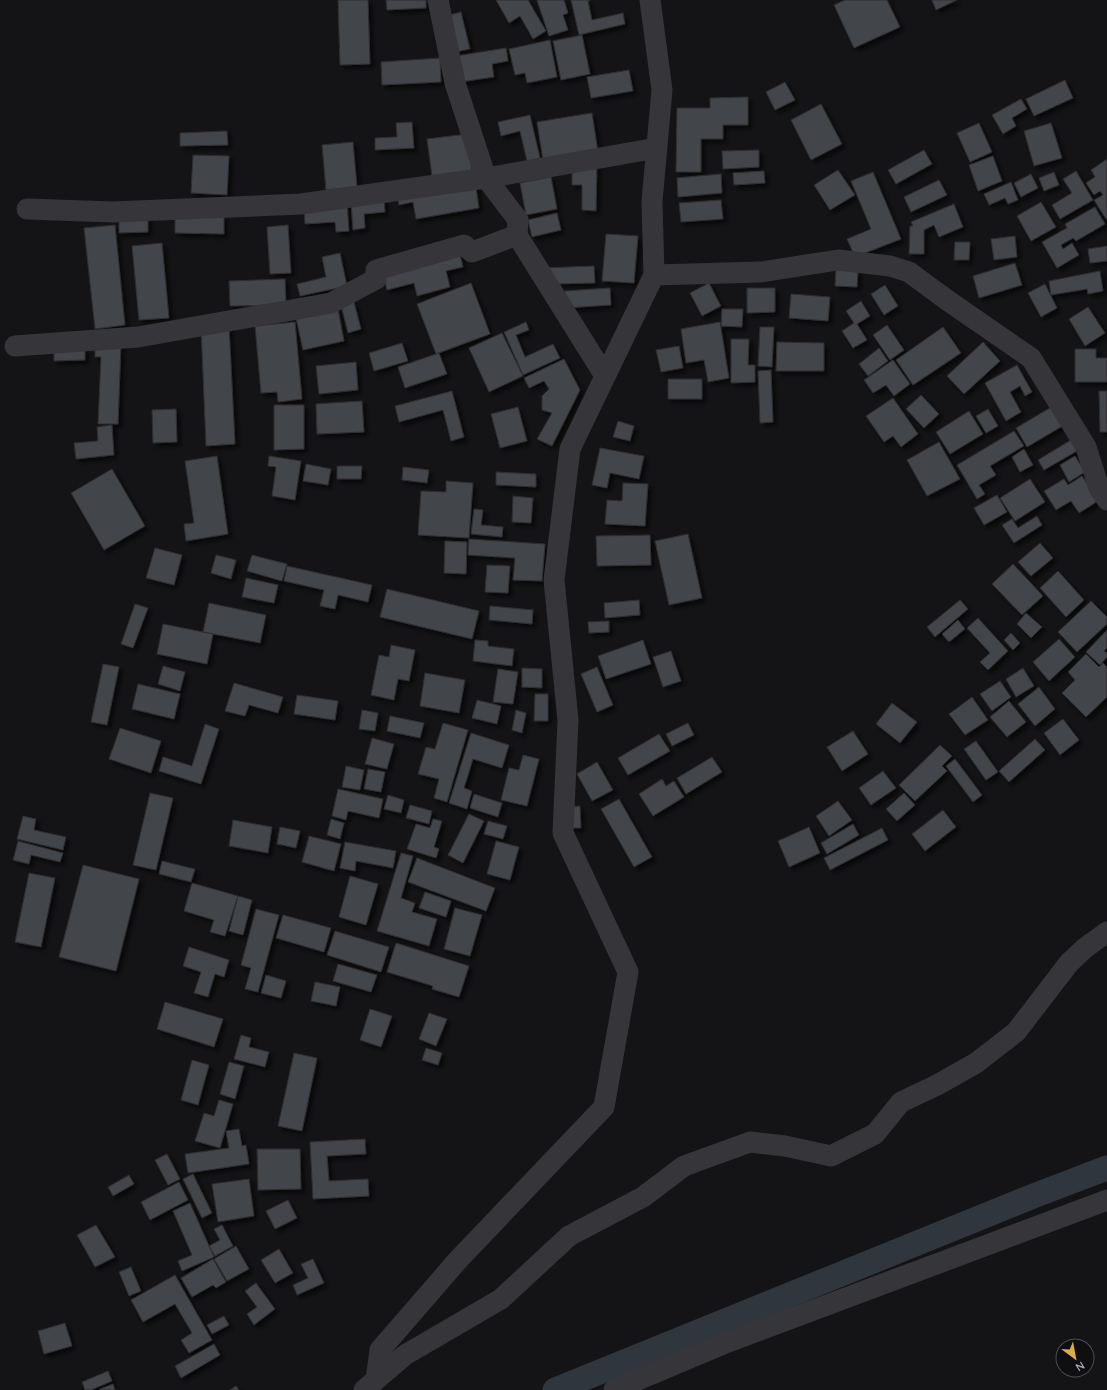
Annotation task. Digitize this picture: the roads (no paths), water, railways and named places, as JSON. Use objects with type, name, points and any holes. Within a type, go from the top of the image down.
[{"type":"street","points":[[438,0],[455,83],[486,178],[518,220],[517,235],[605,376]]},
{"type":"street","points":[[370,1385],[380,1350],[458,1260],[604,1107],[628,972],[562,833],[568,720],[554,580],[570,449],[654,275],[652,202],[662,90],[650,0]]},
{"type":"street","points":[[26,209],[113,212],[300,204],[486,178],[657,148]]},
{"type":"street","points":[[15,346],[138,337],[331,303],[376,279],[376,270],[464,245],[472,252],[517,235]]},
{"type":"street","points":[[654,275],[761,272],[838,260],[890,266],[909,272],[1032,358],[1086,447],[1099,488],[1107,500]]},
{"type":"street","points":[[370,1385],[405,1354],[501,1299],[569,1236],[643,1197],[684,1166],[750,1142],[785,1146],[831,1156],[875,1134],[901,1102],[976,1064],[1016,1032],[1068,964],[1085,948],[1107,932]]},
{"type":"street","points":[[614,1390],[731,1341],[1107,1200]]},
{"type":"waterway","points":[[555,1390],[1036,1195],[1107,1168]]}]
